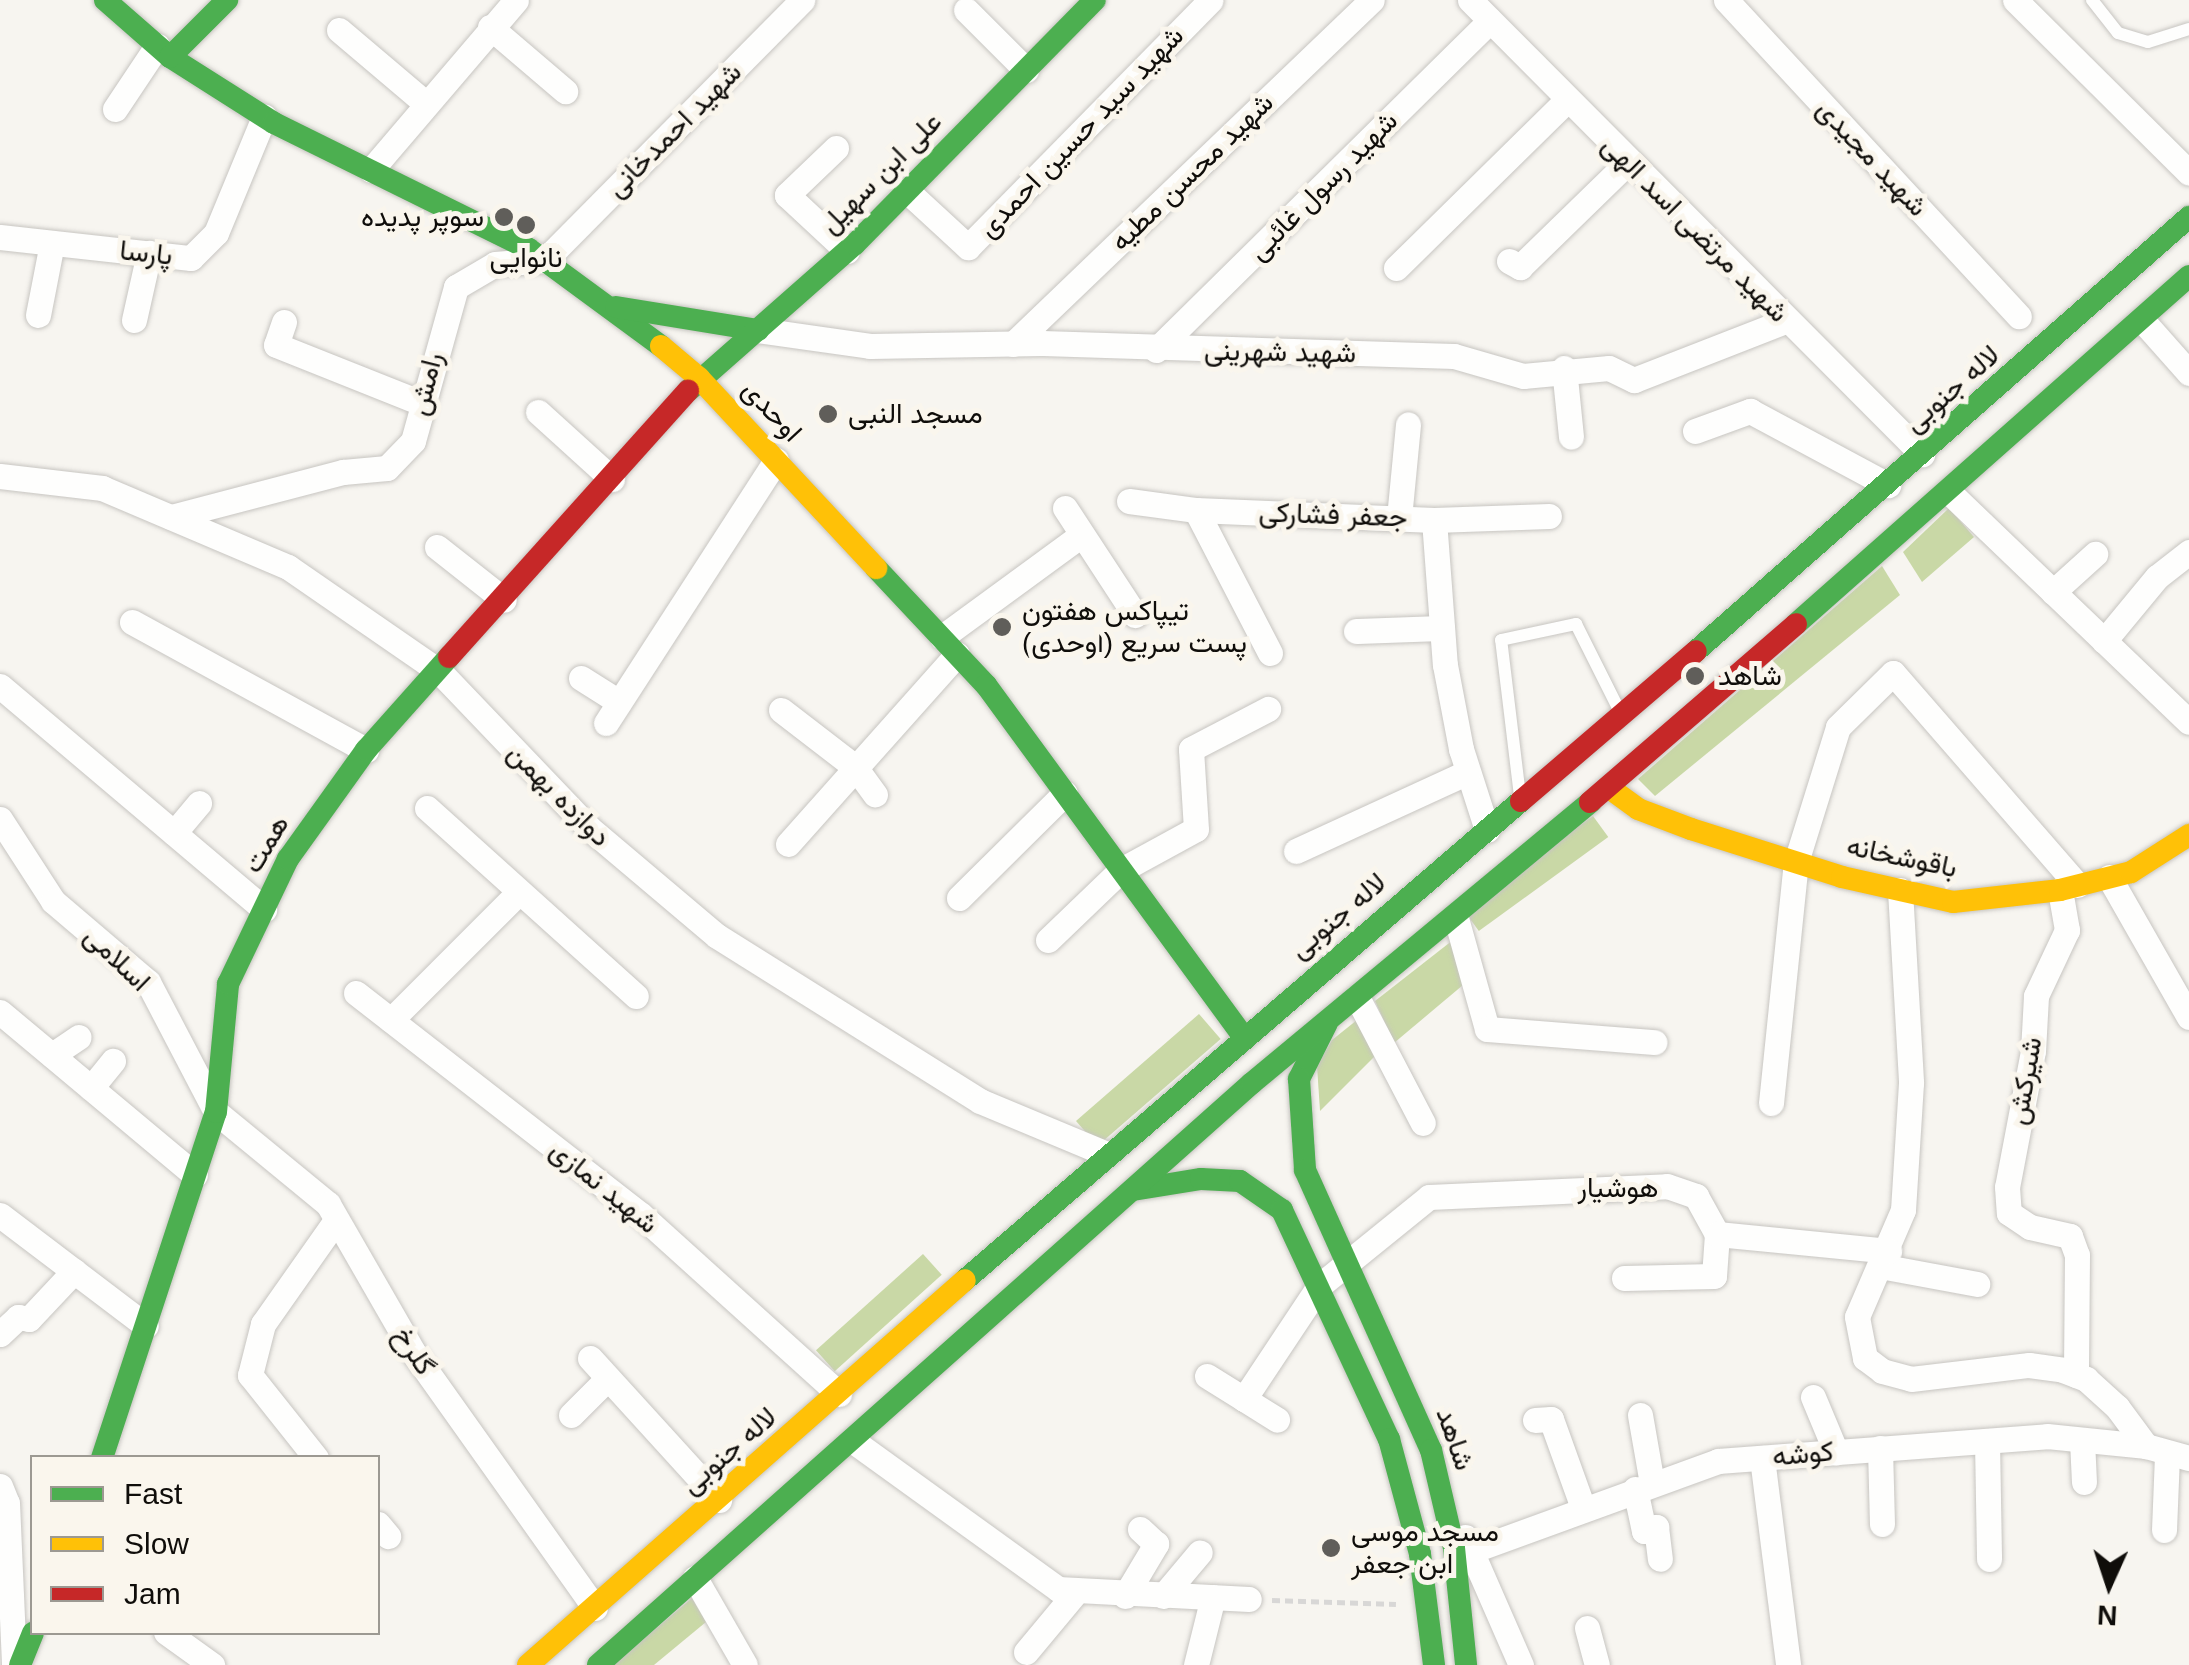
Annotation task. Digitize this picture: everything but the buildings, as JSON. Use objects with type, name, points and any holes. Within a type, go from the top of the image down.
[{"type":"main road","name":"اوحدی","points":[[105,0],[164,52],[264,116],[545,260],[614,307],[700,378],[949,646],[1065,792],[1243,1036]]},
{"type":"main road","points":[[164,52],[227,0]]},
{"type":"main road","name":"علی ابن سهیل","points":[[700,378],[847,251],[1095,0]]},
{"type":"main road","name":"لاله جنوبی","points":[[533,1663],[1107,1154],[1622,716],[2189,217]]},
{"type":"main road","points":[[598,1665],[854,1442],[1133,1190],[1328,1020],[1456,918],[1949,492],[2189,276]]},
{"type":"main road","points":[[614,307],[758,330]]},
{"type":"main road","name":"همت","points":[[103,1455],[216,1112],[228,984],[288,859],[366,750],[700,378]]},
{"type":"main road","name":"باقوشخانه","points":[[1608,787],[1638,809],[1796,862],[1953,902],[2069,888],[2131,872],[2189,835]]},
{"type":"main road","name":"شاهد","points":[[1328,1020],[1299,1079],[1298,1114],[1305,1170],[1430,1450],[1446,1507],[1466,1665]]},
{"type":"main road","points":[[1133,1190],[1201,1179],[1259,1190],[1282,1210],[1383,1423],[1429,1605],[1434,1665]]},
{"type":"main road","points":[[17,1665],[31,1635]]},
{"type":"street","points":[[371,170],[425,102],[516,0]]},
{"type":"street","name":"شهید احمدخانی","points":[[545,260],[802,0]]},
{"type":"street","name":"شهید سید حسین احمدی","points":[[907,190],[968,247],[1210,0]]},
{"type":"street","name":"شهید محسن مطیه","points":[[1013,344],[1372,0]]},
{"type":"street","name":"شهید مرتضی اسد الهی","points":[[1470,0],[1922,454]]},
{"type":"street","name":"شهید مجیدی","points":[[1726,0],[2019,316]]},
{"type":"street","points":[[2015,0],[2189,172]]},
{"type":"street","points":[[966,10],[1026,70]]},
{"type":"street","name":"شهید رسول غائبی","points":[[1156,350],[1490,21]]},
{"type":"street","points":[[490,27],[565,91]]},
{"type":"street","points":[[339,30],[425,102]]},
{"type":"street","points":[[115,109],[164,52]]},
{"type":"street","points":[[1396,268],[1568,100]]},
{"type":"street","name":"پارسا","points":[[0,237],[190,258],[216,233],[264,116]]},
{"type":"street","points":[[836,148],[787,195],[847,251]]},
{"type":"street","points":[[1509,261],[1520,266],[1628,162]]},
{"type":"street","points":[[38,315],[52,243]]},
{"type":"street","points":[[134,320],[149,254]]},
{"type":"street","name":"رامش","points":[[171,517],[343,472],[387,468],[413,441],[456,286],[495,264],[545,260]]},
{"type":"street","points":[[2142,320],[2189,373]]},
{"type":"street","name":"شهید شهرینی","points":[[758,330],[870,346],[1013,344],[1454,356],[1523,376],[1564,368],[1608,368],[1634,380],[1786,321]]},
{"type":"street","points":[[284,322],[276,345],[422,403]]},
{"type":"street","points":[[1564,368],[1571,436]]},
{"type":"street","points":[[1695,431],[1750,410],[1888,484]]},
{"type":"street","points":[[538,412],[612,479]]},
{"type":"street","points":[[1399,518],[1408,424]]},
{"type":"street","points":[[582,678],[612,713],[776,460]]},
{"type":"street","name":"دوازده بهمن","points":[[0,476],[102,488],[288,566],[439,671],[589,828],[717,936],[980,1101],[1107,1154]]},
{"type":"street","points":[[1949,492],[2189,722]]},
{"type":"street","name":"جعفر فشارکی","points":[[1128,501],[1196,510],[1434,520],[1442,628],[1468,772],[1487,830]]},
{"type":"street","points":[[1065,508],[1135,616]]},
{"type":"street","points":[[1196,510],[1270,653]]},
{"type":"street","points":[[1434,520],[1549,516]]},
{"type":"street","points":[[788,844],[831,810],[855,767],[949,646],[1080,536]]},
{"type":"street","points":[[437,548],[504,600]]},
{"type":"street","points":[[2104,641],[2158,577],[2189,552]]},
{"type":"street","points":[[2053,592],[2095,554]]},
{"type":"street","points":[[132,622],[366,750]]},
{"type":"street","points":[[1356,630],[1442,628]]},
{"type":"street","points":[[1770,1102],[1796,862],[1838,726],[1893,672],[2069,888]]},
{"type":"street","points":[[0,686],[264,908]]},
{"type":"street","points":[[1048,940],[1122,870],[1196,829],[1191,749],[1268,708]]},
{"type":"street","points":[[781,710],[855,767],[875,794]]},
{"type":"street","points":[[1296,851],[1468,772]]},
{"type":"street","points":[[959,898],[1065,792]]},
{"type":"street","points":[[174,832],[199,804]]},
{"type":"street","points":[[427,808],[516,895],[636,996]]},
{"type":"street","name":"اسلامی","points":[[0,820],[21,843],[53,902],[148,982],[216,1112]]},
{"type":"street","points":[[0,859],[21,843]]},
{"type":"street","points":[[2109,877],[2189,1017]]},
{"type":"street","name":"شیرکش","points":[[2069,888],[2067,930],[2036,996],[2033,1050],[2007,1187],[2010,1213],[2030,1227],[2070,1236],[2077,1255],[2076,1375]]},
{"type":"street","points":[[1900,890],[1911,1084],[1903,1210],[1857,1317],[1866,1358],[1882,1371],[1940,1380],[2029,1365],[2076,1375],[2117,1406],[2167,1453],[2164,1530]]},
{"type":"street","points":[[391,1020],[516,895]]},
{"type":"street","points":[[1456,918],[1487,1030],[1654,1042]]},
{"type":"street","name":"شهید نمازی","points":[[356,993],[641,1215],[839,1394]]},
{"type":"street","points":[[1358,997],[1423,1123]]},
{"type":"street","points":[[0,1012],[195,1175]]},
{"type":"street","points":[[52,1055],[80,1037]]},
{"type":"street","points":[[91,1088],[113,1062]]},
{"type":"street","name":"گلرخ","points":[[216,1112],[328,1204],[412,1352],[594,1608]]},
{"type":"street","name":"هوشیار","points":[[1319,1286],[1349,1267],[1428,1197],[1667,1186],[1696,1196],[1717,1234]]},
{"type":"street","points":[[0,1215],[146,1326]]},
{"type":"street","points":[[314,1455],[250,1375],[263,1324],[336,1220]]},
{"type":"street","points":[[1624,1278],[1714,1276],[1717,1234],[1884,1259],[1977,1284]]},
{"type":"street","points":[[0,1334],[18,1317],[29,1318],[74,1271]]},
{"type":"street","points":[[1244,1399],[1319,1286]]},
{"type":"street","points":[[590,1358],[720,1500]]},
{"type":"street","points":[[1206,1376],[1277,1420]]},
{"type":"street","points":[[570,1415],[608,1378]]},
{"type":"street","points":[[1813,1397],[1836,1452]]},
{"type":"street","points":[[1640,1416],[1644,1531],[1656,1527],[1660,1559]]},
{"type":"street","points":[[1535,1420],[1551,1419],[1583,1508]]},
{"type":"street","points":[[1987,1440],[1989,1559]]},
{"type":"street","name":"کوشه","points":[[1474,1550],[1718,1461],[1987,1440],[2082,1440],[2167,1453]]},
{"type":"street","points":[[2082,1440],[2084,1482]]},
{"type":"street","points":[[854,1442],[1058,1589],[1125,1596],[1249,1599]]},
{"type":"street","points":[[1880,1448],[1882,1524]]},
{"type":"street","points":[[1762,1458],[1788,1665]]},
{"type":"street","points":[[0,1486],[8,1503],[17,1665]]},
{"type":"street","points":[[1446,1507],[1474,1550],[1521,1665]]},
{"type":"street","points":[[1125,1596],[1156,1544],[1140,1529]]},
{"type":"street","points":[[1163,1596],[1200,1552]]},
{"type":"street","points":[[695,1578],[745,1665]]},
{"type":"street","points":[[1026,1652],[1076,1592]]},
{"type":"street","points":[[1196,1665],[1213,1597]]},
{"type":"street","points":[[1587,1628],[1597,1665]]},
{"type":"street","points":[[170,1635],[212,1665]]},
{"type":"lane","points":[[2092,0],[2118,34],[2148,42],[2189,29]]},
{"type":"lane","points":[[1520,801],[1501,640],[1576,624],[1622,716]]},
{"type":"path","points":[[1249,1599],[1429,1605]]},
{"type":"green space","points":[[1949,508],[1974,537],[1922,582],[1903,552]]},
{"type":"green space","points":[[1882,566],[1900,595],[1655,796],[1638,779]]},
{"type":"green space","points":[[1593,816],[1608,837],[1479,931],[1464,910]]},
{"type":"green space","points":[[1453,940],[1463,985],[1394,1043],[1375,1001]]},
{"type":"green space","points":[[1199,1014],[1221,1039],[1098,1146],[1076,1121]]},
{"type":"green space","points":[[1357,1020],[1375,1056],[1320,1111],[1317,1066],[1332,1040]]},
{"type":"green space","points":[[923,1254],[942,1275],[835,1371],[816,1350]]},
{"type":"green space","points":[[692,1598],[706,1622],[654,1665],[613,1665]]},
{"type":"traffic: fast","points":[[105,0],[170,57],[274,123],[529,249],[661,346]]},
{"type":"traffic: fast","points":[[170,57],[227,0]]},
{"type":"traffic: fast","points":[[688,391],[855,244],[1095,0]]},
{"type":"traffic: fast","points":[[1696,651],[2189,217]]},
{"type":"traffic: fast","points":[[1796,624],[2189,276]]},
{"type":"traffic: fast","points":[[616,307],[758,330]]},
{"type":"traffic: fast","points":[[876,568],[986,685],[1243,1036]]},
{"type":"traffic: fast","points":[[103,1455],[216,1112],[228,984],[288,859],[366,750],[449,657]]},
{"type":"traffic: fast","points":[[965,1280],[1521,801]]},
{"type":"traffic: fast","points":[[598,1665],[1252,1083],[1590,802]]},
{"type":"traffic: fast","points":[[1327,1023],[1299,1079],[1305,1170],[1431,1450],[1454,1548],[1466,1665]]},
{"type":"traffic: fast","points":[[1133,1190],[1201,1179],[1240,1181],[1282,1210],[1389,1439],[1420,1554],[1434,1665]]},
{"type":"traffic: fast","points":[[20,1665],[32,1635]]},
{"type":"traffic: slow","points":[[661,346],[699,378],[876,568]]},
{"type":"traffic: slow","points":[[1608,787],[1638,809],[1691,829],[1842,877],[1953,902],[2060,890],[2131,872],[2189,835]]},
{"type":"traffic: slow","points":[[528,1665],[965,1280]]},
{"type":"traffic: jam","points":[[449,657],[688,391]]},
{"type":"traffic: jam","points":[[1590,802],[1796,624]]},
{"type":"traffic: jam","points":[[1521,801],[1696,651]]},
{"type":"place","name":"سوپر پدیده","points":[[504,217]]},
{"type":"place","name":"نانوایی","points":[[526,225]]},
{"type":"place","name":"مسجد النبی","points":[[828,414]]},
{"type":"place","name":"تیپاکس هفتون (اوحدی) پست سریع","points":[[1002,627]]},
{"type":"place","name":"شاهد","points":[[1695,676]]},
{"type":"place","name":"مسجد موسی ابن جعفر","points":[[1331,1548]]}]
